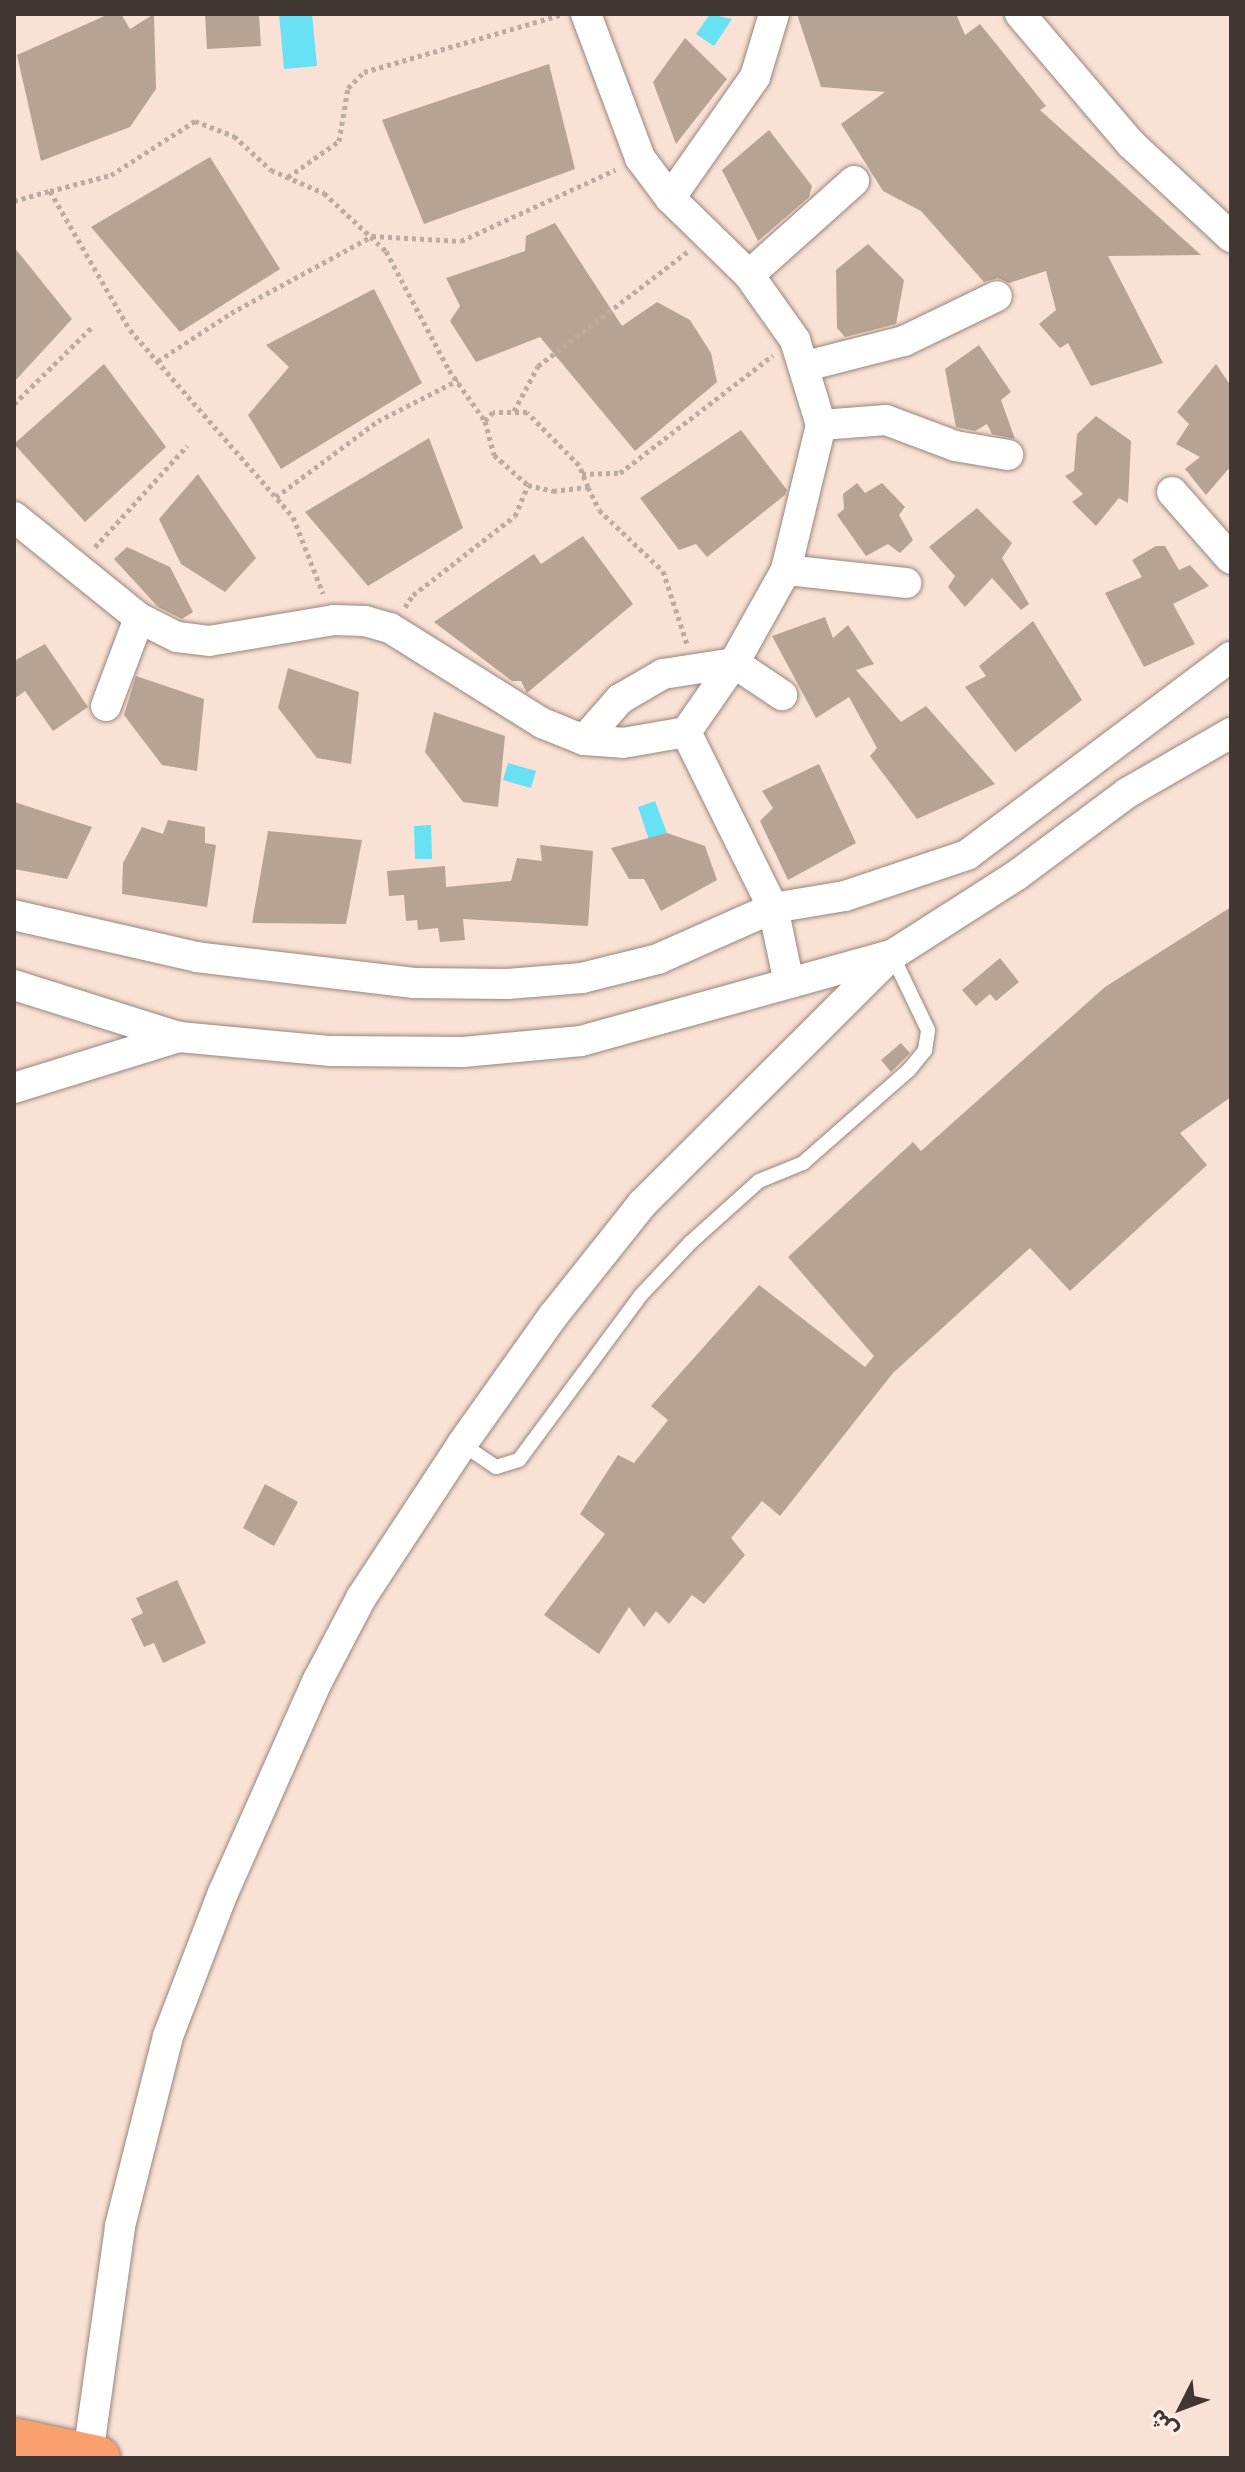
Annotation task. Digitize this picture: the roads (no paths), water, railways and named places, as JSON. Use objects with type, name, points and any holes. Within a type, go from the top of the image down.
[{"type":"highway","points":[[14,2440],[93,2456]]},
{"type":"street","points":[[14,517],[139,618],[177,637],[209,641],[334,620],[390,628],[542,723],[584,740],[623,743],[686,732],[734,663],[786,570],[821,425],[801,353],[749,275],[670,198],[640,158],[586,14]]},
{"type":"street","points":[[670,198],[755,77],[774,14]]},
{"type":"street","points":[[1020,14],[1131,144],[1231,237]]},
{"type":"street","points":[[749,275],[854,181]]},
{"type":"street","points":[[801,353],[904,341],[997,296]]},
{"type":"street","points":[[821,425],[886,420],[955,446],[1008,455]]},
{"type":"street","points":[[1172,492],[1231,559]]},
{"type":"street","points":[[786,570],[906,583]]},
{"type":"street","points":[[106,706],[139,618]]},
{"type":"street","points":[[14,915],[197,957],[414,983],[507,984],[582,978],[658,959],[773,908],[845,896],[967,855],[1231,657]]},
{"type":"street","points":[[584,740],[638,685],[695,668],[734,663],[782,695]]},
{"type":"street","points":[[686,732],[773,908],[789,983]]},
{"type":"street","points":[[93,2456],[120,2226],[168,2036],[223,1893],[318,1680],[361,1598],[462,1444],[561,1305],[642,1204],[892,955],[1017,875],[1127,793],[1231,733]]},
{"type":"street","points":[[14,985],[179,1037],[331,1051],[463,1052],[581,1041],[892,955]]},
{"type":"street","points":[[14,1088],[179,1037]]},
{"type":"lane","points":[[462,1444],[496,1467],[508,1468],[519,1460],[641,1295],[691,1242],[759,1181],[803,1163],[909,1070],[925,1050],[928,1030],[892,955]]},
{"type":"water","points":[[279,14],[312,14],[317,66],[284,69]]},
{"type":"water","points":[[710,14],[732,19],[714,46],[696,34]]},
{"type":"water","points":[[508,763],[536,771],[531,788],[503,780]]},
{"type":"water","points":[[655,801],[667,833],[649,840],[638,807]]},
{"type":"water","points":[[431,825],[432,859],[415,859],[414,826]]}]
